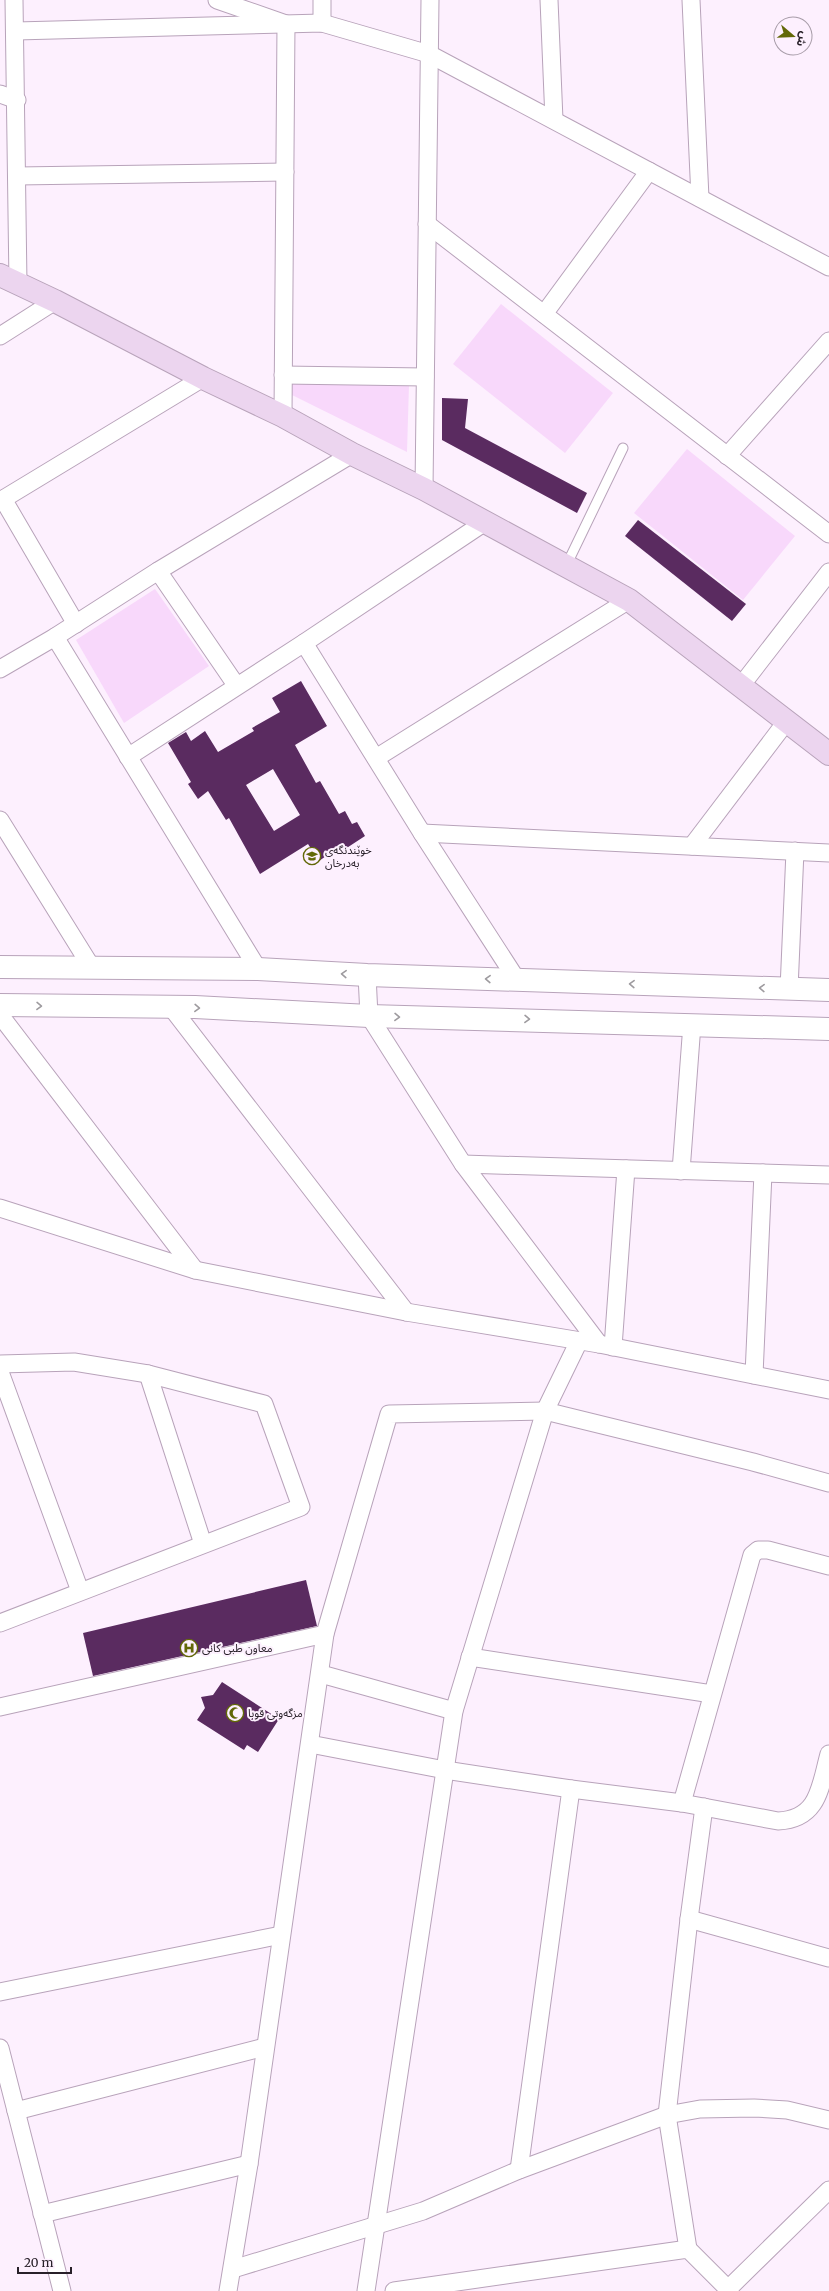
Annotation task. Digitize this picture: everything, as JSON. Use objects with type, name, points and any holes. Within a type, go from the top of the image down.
[{"type":"main road","points":[[9,280],[55,301],[203,378],[283,416],[352,454],[424,489],[629,600],[740,688],[829,754]]},
{"type":"street","points":[[9,280],[17,176],[16,31],[14,0]]},
{"type":"street","points":[[217,0],[286,24]]},
{"type":"street","points":[[322,0],[322,23]]},
{"type":"street","points":[[424,489],[430,0]]},
{"type":"street","points":[[549,0],[554,120]]},
{"type":"street","points":[[691,0],[700,198]]},
{"type":"street","points":[[16,31],[322,23],[429,54],[829,267]]},
{"type":"street","points":[[283,416],[286,24]]},
{"type":"street","points":[[0,94],[16,100]]},
{"type":"street","points":[[544,314],[649,171]]},
{"type":"street","points":[[17,176],[285,172]]},
{"type":"street","points":[[427,224],[829,534]]},
{"type":"street","points":[[0,336],[55,301]]},
{"type":"street","points":[[727,456],[829,341]]},
{"type":"street","points":[[283,375],[425,377]]},
{"type":"street","points":[[76,624],[1,500],[203,378]]},
{"type":"street","points":[[0,668],[55,637],[158,571],[352,454]]},
{"type":"street","points":[[128,757],[236,685],[304,643],[486,522]]},
{"type":"street","points":[[158,571],[236,685]]},
{"type":"street","points":[[740,688],[829,572]]},
{"type":"street","points":[[376,758],[629,600]]},
{"type":"street","points":[[55,637],[258,969]]},
{"type":"street","points":[[304,643],[422,833],[517,980]]},
{"type":"street","points":[[692,846],[786,722]]},
{"type":"street","points":[[0,820],[92,968]]},
{"type":"street","points":[[422,833],[829,853]]},
{"type":"street","points":[[789,989],[795,852]]},
{"type":"street","points":[[0,967],[258,969],[367,975],[829,990]]},
{"type":"street","points":[[367,975],[369,1016],[463,1164],[606,1346]]},
{"type":"street","points":[[0,1005],[171,1007],[369,1016],[829,1028]]},
{"type":"street","points":[[171,1007],[406,1312]]},
{"type":"street","points":[[0,1015],[195,1270]]},
{"type":"street","points":[[681,1171],[692,1024]]},
{"type":"street","points":[[463,1164],[829,1176]]},
{"type":"street","points":[[606,1346],[626,1169]]},
{"type":"street","points":[[754,1375],[763,1174]]},
{"type":"street","points":[[0,1208],[195,1270],[406,1312],[579,1341],[829,1390]]},
{"type":"street","points":[[366,2291],[454,1711],[545,1411],[579,1341]]},
{"type":"street","points":[[0,1364],[74,1362],[148,1374],[264,1404],[301,1507],[80,1591],[0,1624]]},
{"type":"street","points":[[0,1372],[80,1591]]},
{"type":"street","points":[[148,1374],[203,1544]]},
{"type":"street","points":[[224,2290],[233,2269],[281,1935],[321,1674],[325,1634],[389,1414],[545,1411],[754,1462],[829,1483]]},
{"type":"street","points":[[682,1803],[747,1568],[755,1552],[768,1550],[829,1566]]},
{"type":"street","points":[[0,1707],[325,1634]]},
{"type":"street","points":[[470,1657],[712,1694]]},
{"type":"street","points":[[321,1674],[454,1711]]},
{"type":"street","points":[[310,1744],[445,1770],[571,1790],[682,1803],[778,1822],[791,1821],[804,1815],[813,1805],[829,1754]]},
{"type":"street","points":[[519,2170],[571,1790]]},
{"type":"street","points":[[704,1807],[689,1919],[667,2115],[688,2249],[729,2290],[829,2190]]},
{"type":"street","points":[[689,1919],[829,1958]]},
{"type":"street","points":[[0,1992],[281,1935]]},
{"type":"street","points":[[16,2111],[265,2047]]},
{"type":"street","points":[[0,2048],[62,2291]]},
{"type":"street","points":[[233,2269],[423,2210],[519,2170],[667,2115],[700,2109],[754,2108],[787,2110],[829,2120]]},
{"type":"street","points":[[42,2214],[249,2164]]},
{"type":"street","points":[[394,2291],[688,2249]]},
{"type":"lane","points":[[566,566],[623,448]]},
{"type":"shaded area","points":[[501,304],[613,393],[565,453],[453,364]]},
{"type":"shaded area","points":[[292,383],[409,385],[407,452],[292,395]]},
{"type":"shaded area","points":[[687,449],[795,536],[743,600],[634,513]]},
{"type":"shaded area","points":[[155,589],[209,666],[124,723],[76,640]]},
{"type":"building","points":[[442,398],[468,399],[465,428],[587,493],[577,513],[442,440]]},
{"type":"building","points":[[638,520],[746,604],[732,621],[625,536]]},
{"type":"building","points":[[301,681],[327,726],[295,745],[316,783],[320,781],[339,814],[345,811],[352,824],[357,822],[365,836],[339,853],[336,849],[319,861],[308,844],[260,874],[229,818],[226,820],[208,791],[198,799],[188,784],[191,782],[168,743],[186,732],[191,741],[205,731],[218,752],[254,731],[252,728],[280,712],[272,698]],"holes":[[[273,769],[300,815],[274,831],[246,785]]]},
{"type":"building","points":[[306,1580],[317,1626],[93,1676],[83,1633]]},
{"type":"building","name":"مزگەوتی قوبا","points":[[222,1682],[279,1719],[258,1752],[247,1745],[244,1750],[197,1720],[205,1708],[201,1697],[213,1695]]},
{"type":"place","name":"خوێندنگەی بەدرخان","points":[[312,856]]},
{"type":"place","name":"معاون طبی کانی","points":[[189,1648]]},
{"type":"place","name":"مزگەوتی قوبا","points":[[235,1713]]}]
